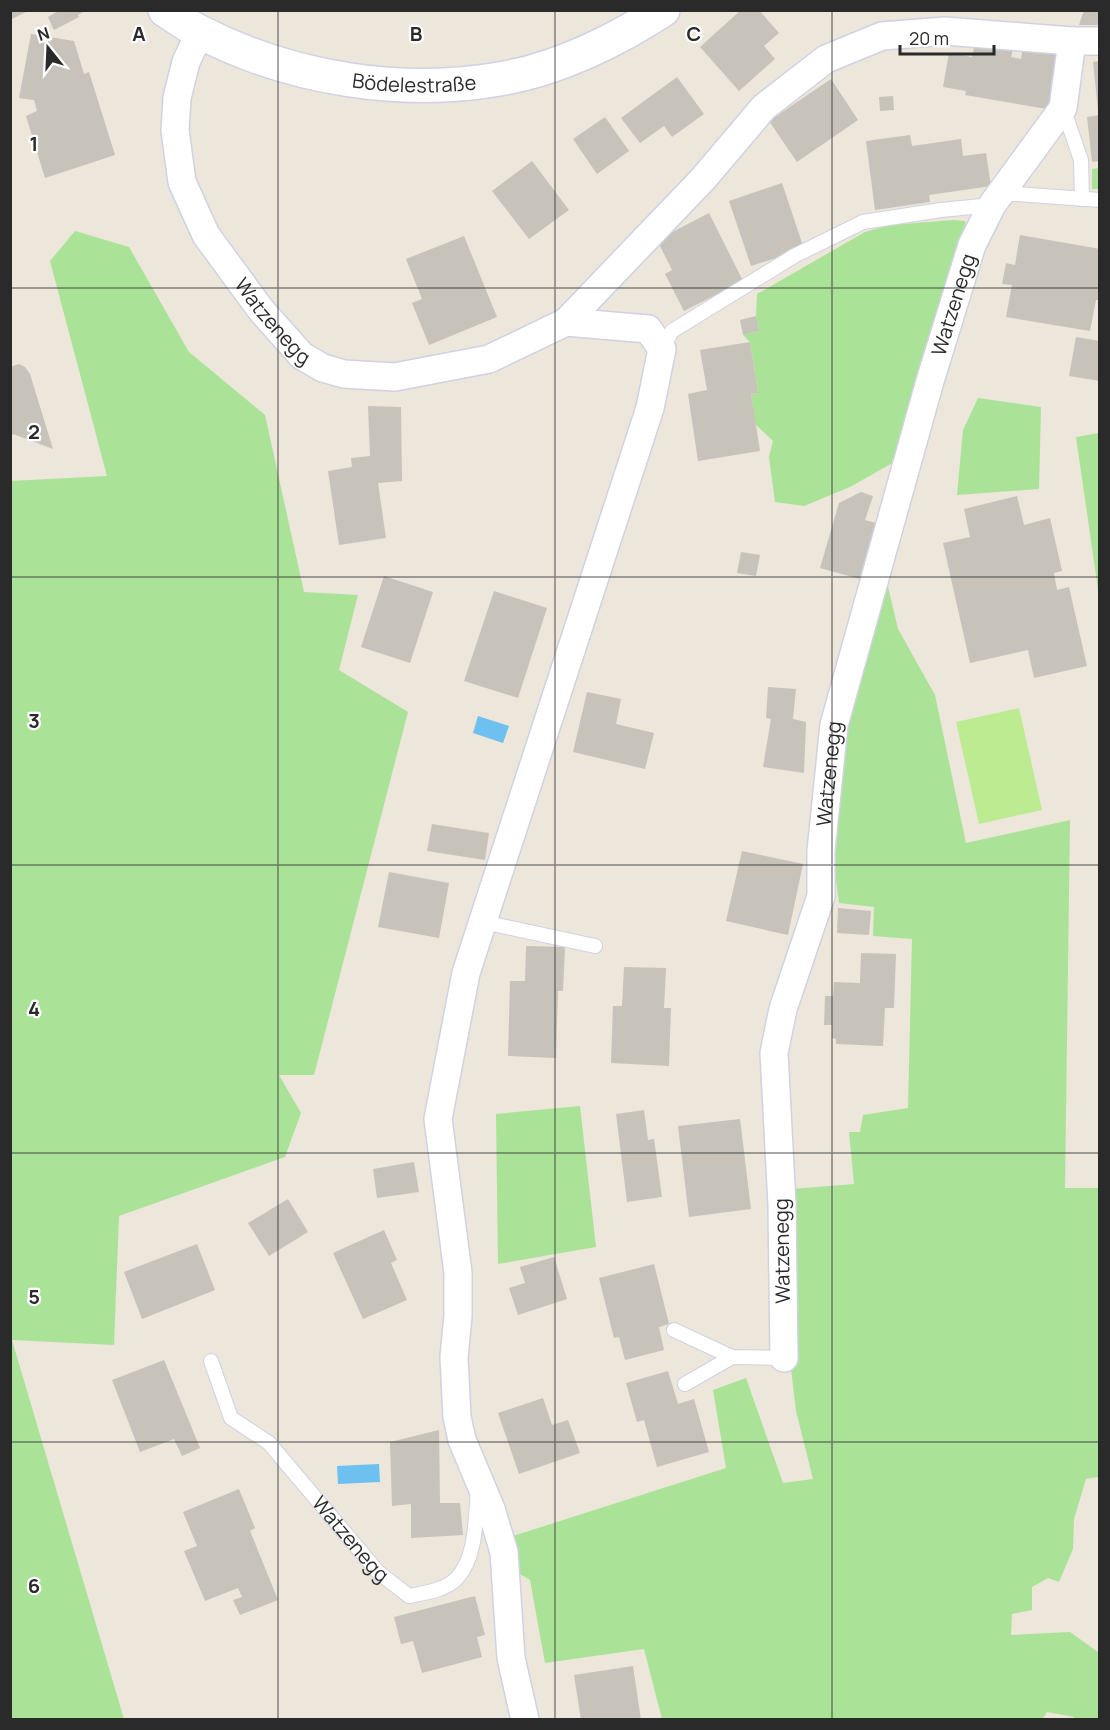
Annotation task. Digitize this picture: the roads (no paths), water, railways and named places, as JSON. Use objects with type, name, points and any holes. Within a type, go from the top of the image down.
[{"type":"main road","name":"Bödelestraße","points":[[165,10],[200,32],[254,55],[315,74],[378,84],[440,86],[506,78],[565,61],[626,35],[663,10]]},
{"type":"street","name":"Watzenegg","points":[[200,32],[186,62],[177,98],[176,130],[183,183],[206,235],[261,310],[302,356],[323,368],[344,374],[394,376],[489,359],[566,322],[703,179],[764,107],[826,59],[882,36],[945,31],[1072,41],[1100,41]]},
{"type":"street","name":"Watzenegg","points":[[784,1358],[782,1205],[774,1053],[783,1009],[820,896],[821,851],[834,725],[934,370],[972,245],[997,199],[1063,108],[1072,41]]},
{"type":"street","points":[[566,322],[648,329],[662,350]]},
{"type":"street","name":"Watzenegg","points":[[525,1719],[511,1658],[504,1552],[491,1509],[462,1440],[457,1417],[453,1357],[458,1316],[458,1273],[438,1119],[466,973],[650,408],[662,350]]},
{"type":"lane","points":[[1063,108],[1081,160],[1082,199]]},
{"type":"lane","points":[[997,199],[1100,200]]},
{"type":"lane","name":"Watzenegg","points":[[662,350],[672,331],[794,256],[863,222],[997,199]]},
{"type":"lane","points":[[483,922],[595,946]]},
{"type":"lane","points":[[674,1330],[732,1358],[784,1358]]},
{"type":"lane","points":[[685,1384],[732,1358]]},
{"type":"lane","name":"Watzenegg","points":[[211,1361],[231,1419],[269,1443],[378,1572],[409,1596],[434,1591],[456,1578],[470,1557],[479,1484]]},
{"type":"water","points":[[478,716],[509,726],[503,743],[473,733]]},
{"type":"water","points":[[379,1464],[380,1482],[338,1484],[337,1466]]}]
